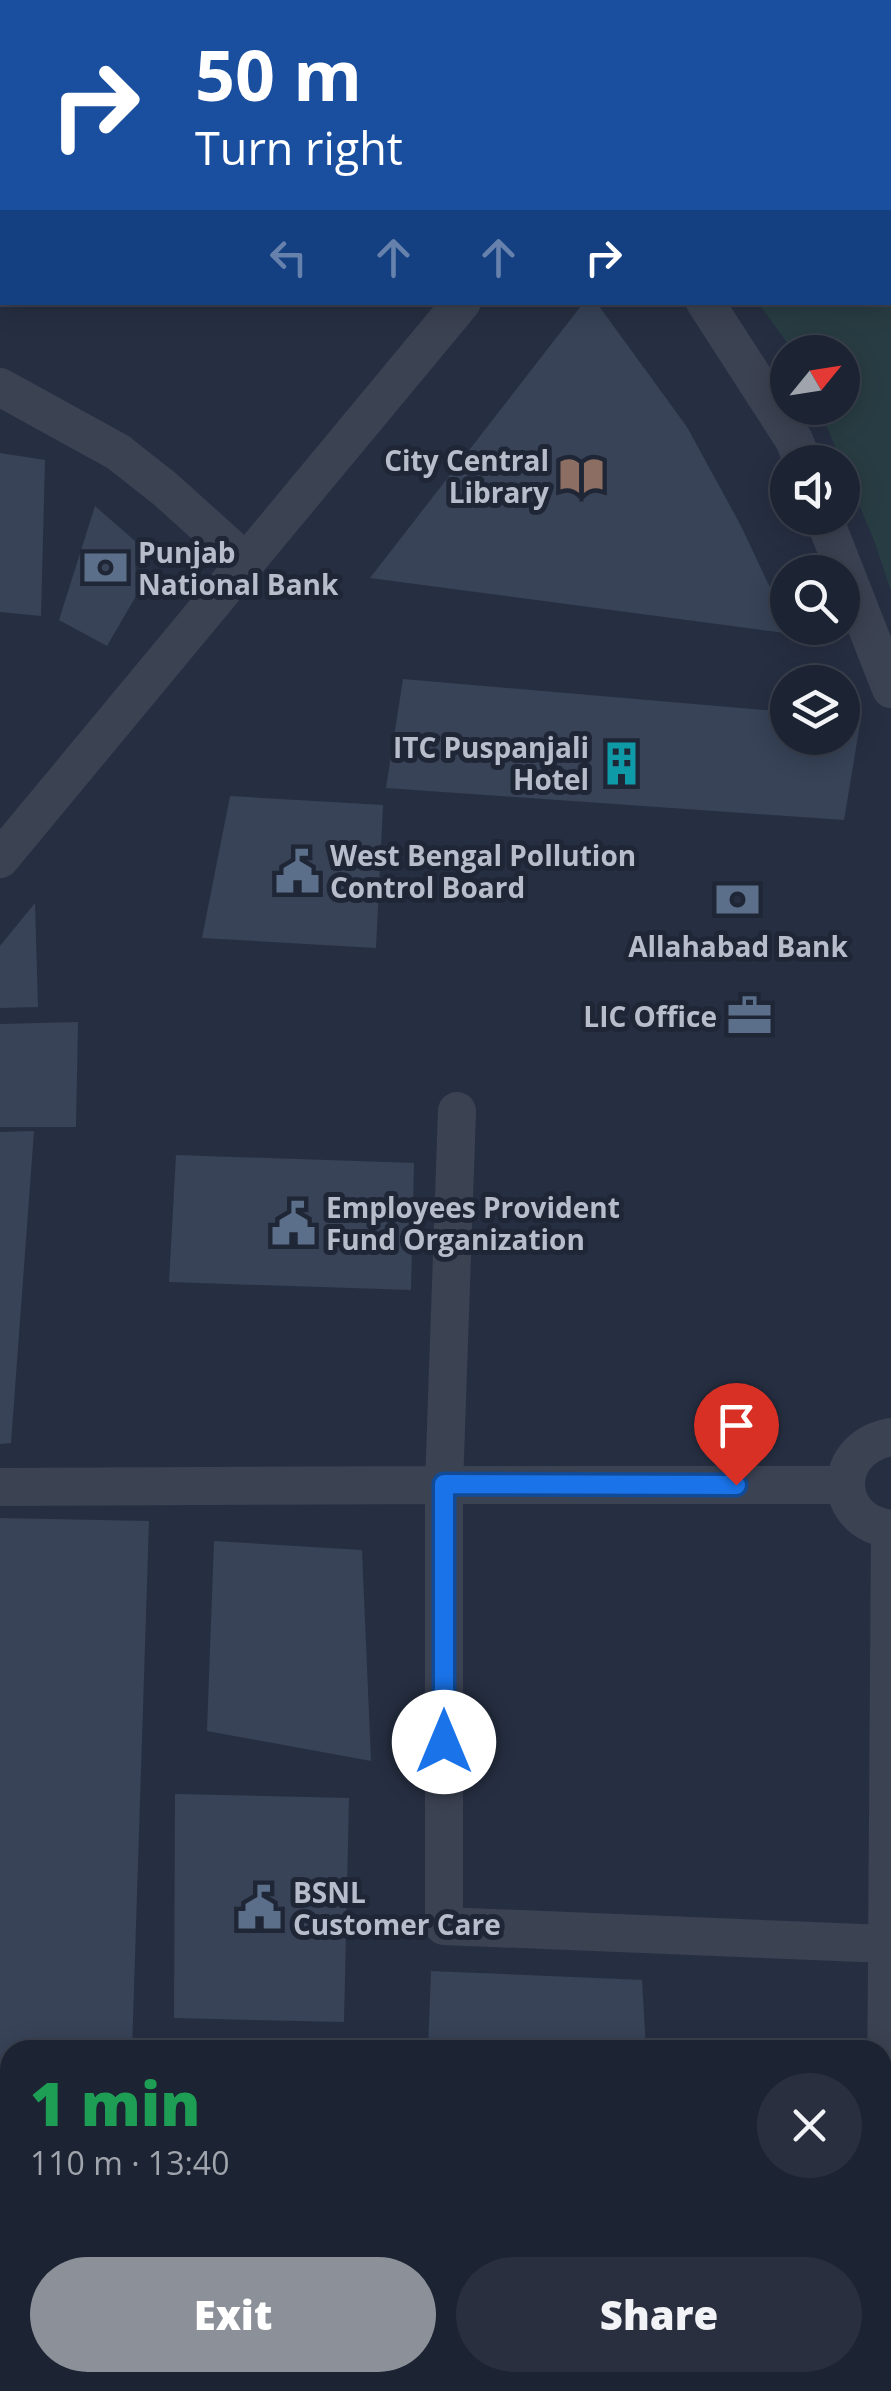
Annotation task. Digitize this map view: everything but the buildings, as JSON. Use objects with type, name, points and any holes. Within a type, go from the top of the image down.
[{"type":"street","points":[[0,859],[460,305]]},
{"type":"street","points":[[707,305],[796,445]]},
{"type":"street","points":[[0,387],[118,452],[246,562]]},
{"type":"street","points":[[831,535],[891,689]]},
{"type":"street","points":[[457,1110],[444,1484],[444,1926],[887,1944]]},
{"type":"street","points":[[888,2040],[890,1529],[876,1527],[856,1513],[845,1485],[850,1462],[859,1450],[874,1440],[891,1437]]},
{"type":"street","points":[[0,1487],[845,1485]]},
{"type":"green space","points":[[759,305],[891,305],[891,591],[860,507],[860,445],[834,445],[826,425],[860,425],[860,335],[782,335]]},
{"type":"place","name":"City Central Library","points":[[582,476]]},
{"type":"place","name":"Punjab National Bank","points":[[105,568]]},
{"type":"place","name":"ITC Puspanjali Hotel","points":[[622,763]]},
{"type":"place","name":"West Bengal Pollution Control Board","points":[[297,871]]},
{"type":"place","name":"Allahabad Bank","points":[[738,900]]},
{"type":"place","name":"LIC Office","points":[[750,1016]]},
{"type":"place","name":"Employees Provident Fund Organization","points":[[293,1223]]},
{"type":"place","name":"BSNL Customer Care","points":[[260,1908]]},
{"type":"route","points":[[444,1742],[444,1484],[736,1485]]}]
